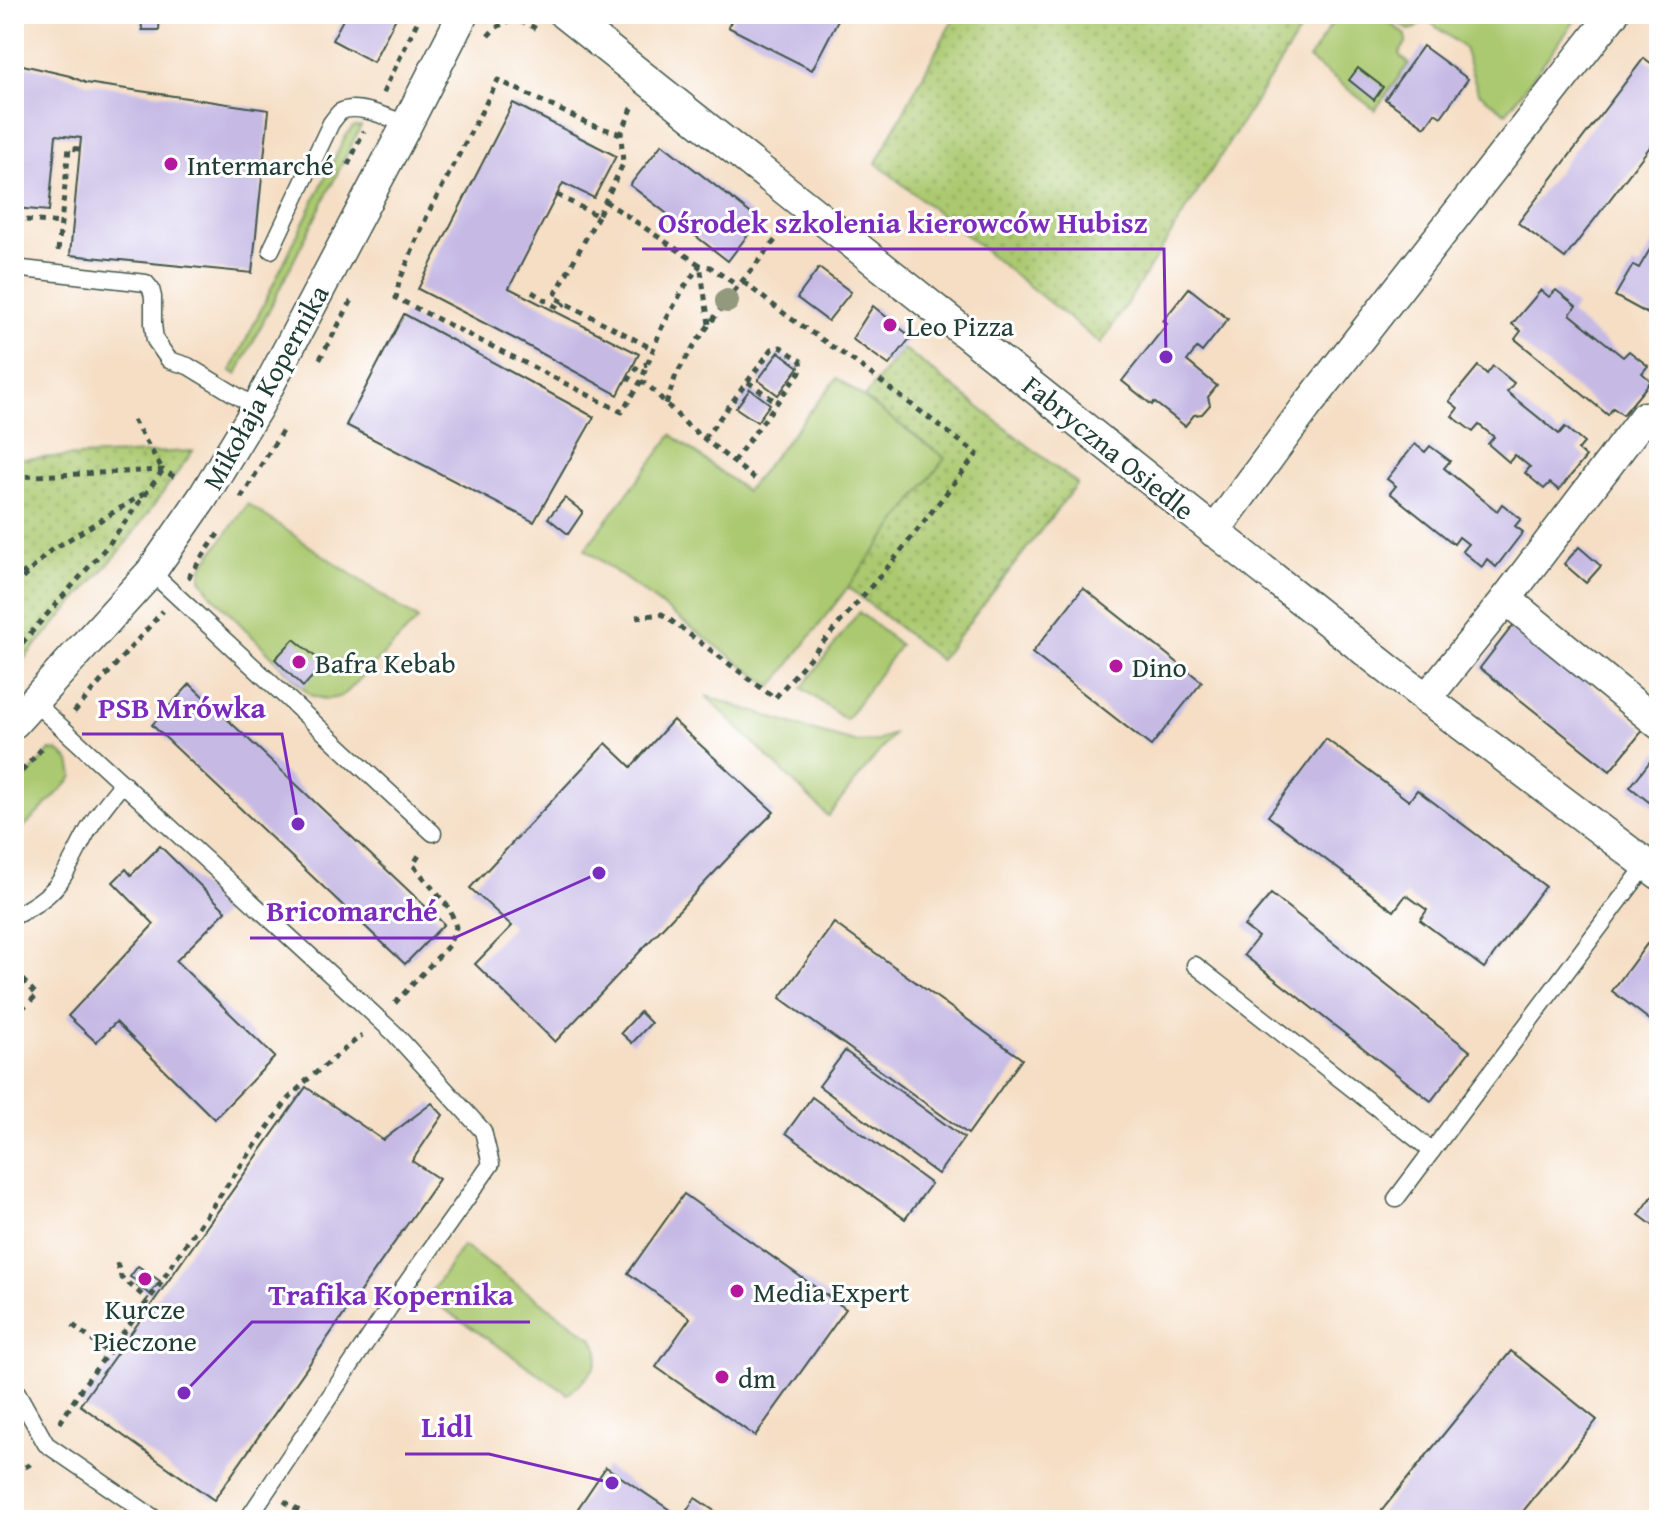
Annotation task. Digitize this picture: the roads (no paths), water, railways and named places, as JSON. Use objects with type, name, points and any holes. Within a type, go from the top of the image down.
[{"type":"street","name":"Mikołaja Kopernika","points":[[24,713],[151,572],[203,497],[257,408],[463,14]]},
{"type":"street","points":[[1214,532],[1306,407],[1613,14]]},
{"type":"street","name":"Fabryczna Osiedle","points":[[555,24],[1091,432],[1426,699],[1653,869]]},
{"type":"street","points":[[1426,699],[1654,413]]},
{"type":"street","points":[[1506,599],[1659,724]]},
{"type":"lane","points":[[271,250],[338,114],[356,109],[407,124]]},
{"type":"lane","points":[[14,268],[146,283],[153,297],[155,340],[169,360],[188,366],[257,408]]},
{"type":"lane","points":[[151,572],[433,833]]},
{"type":"lane","points":[[24,713],[61,727],[123,783],[381,1020],[483,1131],[491,1164],[389,1308],[247,1520]]},
{"type":"lane","points":[[14,916],[35,905],[58,886],[93,823],[123,783]]},
{"type":"lane","points":[[1396,1199],[1653,869]]},
{"type":"lane","points":[[1195,965],[1432,1151]]},
{"type":"lane","points":[[14,1387],[46,1444],[157,1520]]},
{"type":"place","name":"Intermarché","points":[[171,164]]},
{"type":"place","name":"Leo Pizza","points":[[890,325]]},
{"type":"place","name":"Ośrodek szkolenia kierowców Hubisz","points":[[1166,357]]},
{"type":"place","name":"Bafra Kebab","points":[[299,662]]},
{"type":"place","name":"Dino","points":[[1116,666]]},
{"type":"place","name":"PSB Mrówka","points":[[298,824]]},
{"type":"place","name":"Bricomarché","points":[[599,873]]},
{"type":"place","name":"Kurcze Pieczone","points":[[145,1279]]},
{"type":"place","name":"Media Expert","points":[[737,1291]]},
{"type":"place","name":"dm","points":[[722,1377]]},
{"type":"place","name":"Trafika Kopernika","points":[[184,1393]]},
{"type":"place","name":"Lidl","points":[[612,1483]]}]
